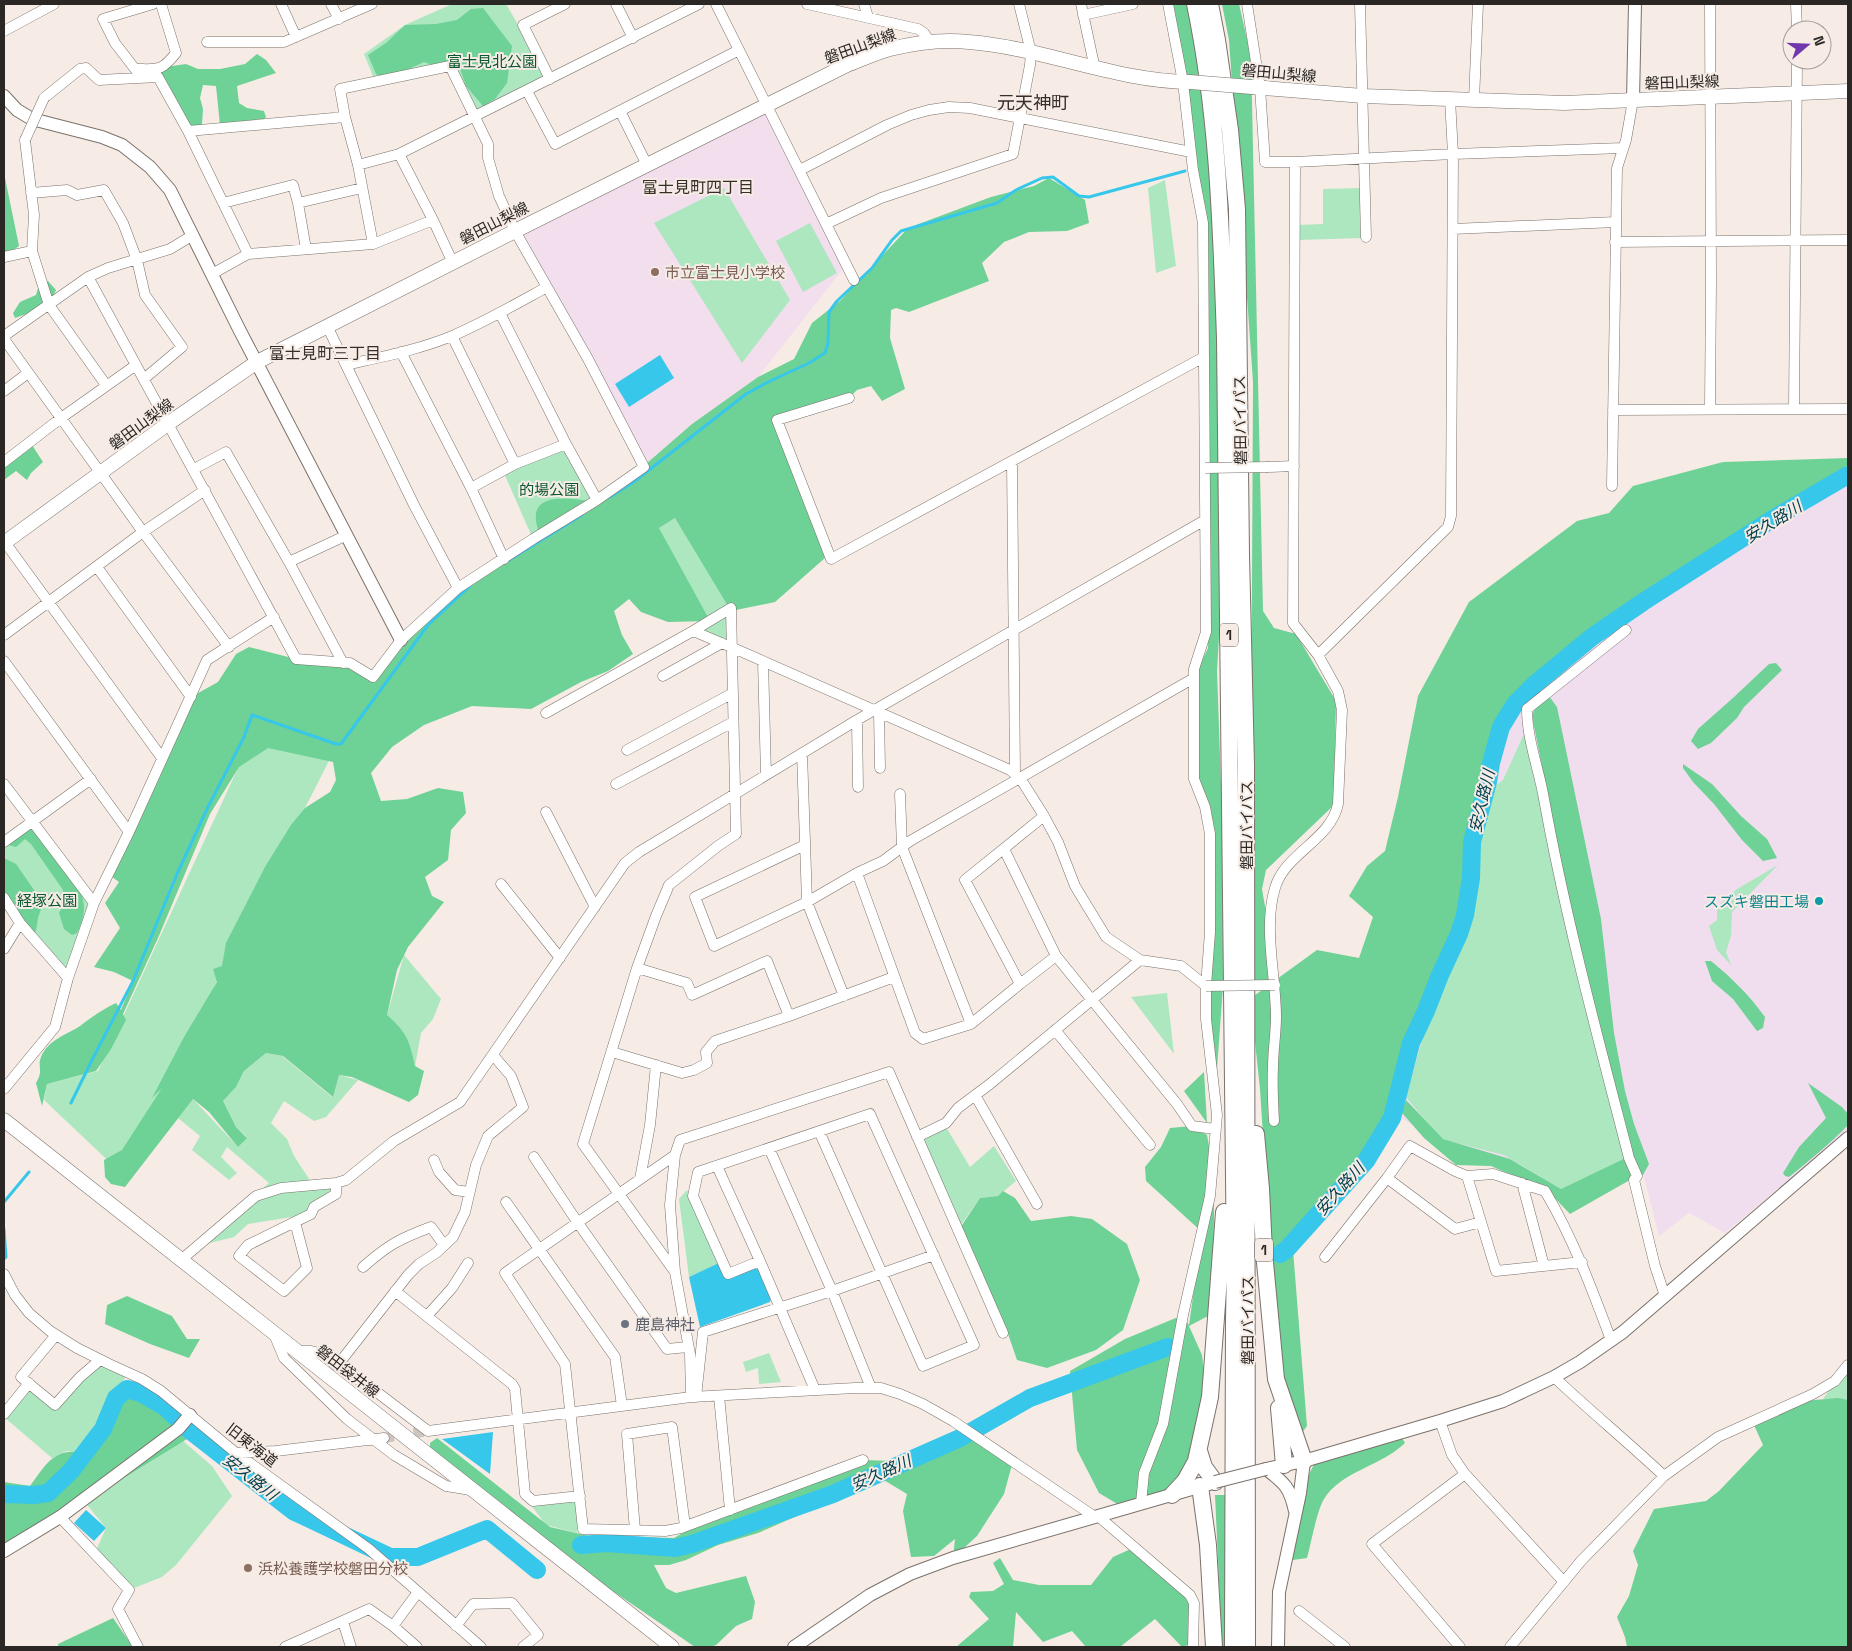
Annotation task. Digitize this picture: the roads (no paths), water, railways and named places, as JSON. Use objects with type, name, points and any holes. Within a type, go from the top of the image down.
[{"type":"highway","name":"磐田バイパス","points":[[1195,4],[1203,42],[1214,132],[1220,212],[1224,331],[1231,768],[1239,1035],[1241,1268],[1246,1306],[1247,1647]]},
{"type":"highway","name":"磐田バイパス","points":[[1210,4],[1230,130],[1237,209],[1241,556],[1246,765],[1239,1035]]},
{"type":"highway","name":"1","points":[[1239,1035],[1261,1189],[1264,1252],[1276,1379],[1304,1461]]},
{"type":"highway","points":[[1172,1495],[1185,1481],[1196,1461],[1210,1397],[1239,1035]]},
{"type":"highway","name":"磐田バイパス","points":[[1233,1647],[1234,1320],[1241,1268]]},
{"type":"highway","points":[[1276,1379],[1284,1465]]},
{"type":"highway","points":[[1199,1451],[1207,1484],[1208,1545],[1214,1647]]},
{"type":"main road","name":"磐田山梨線","points":[[4,542],[257,362],[767,104],[847,65],[890,49],[930,42],[968,41],[1031,52],[1095,68],[1186,82],[1363,96],[1564,103],[1848,91]]},
{"type":"main road","name":"磐田袋井線","points":[[5,1125],[181,1260],[672,1647]]},
{"type":"street","points":[[4,31],[54,4]]},
{"type":"street","points":[[153,4],[103,19],[115,44],[135,69],[166,66],[176,53],[161,4]]},
{"type":"street","points":[[281,4],[296,38]]},
{"type":"street","points":[[332,4],[338,19]]},
{"type":"street","points":[[208,42],[284,42],[372,4]]},
{"type":"street","points":[[550,79],[523,26],[565,4]]},
{"type":"street","points":[[616,4],[633,38]]},
{"type":"street","points":[[358,165],[399,154],[699,4]]},
{"type":"street","points":[[716,4],[854,280]]},
{"type":"street","points":[[807,4],[840,8],[918,29],[924,33],[930,42]]},
{"type":"street","points":[[864,4],[868,17]]},
{"type":"street","points":[[826,224],[881,198],[1013,154],[1031,52],[1019,4]]},
{"type":"street","points":[[1081,4],[1095,68]]},
{"type":"street","points":[[1083,15],[1109,6],[1133,4]]},
{"type":"street","points":[[1141,1503],[1144,1473],[1163,1424],[1210,1196],[1216,1114],[1206,1019],[1206,986],[1210,932],[1210,834],[1205,807],[1194,779],[1194,669],[1206,632],[1203,223],[1191,152],[1186,82],[1168,4]]},
{"type":"street","points":[[1248,4],[1265,162],[1623,148]]},
{"type":"street","points":[[1360,4],[1366,237]]},
{"type":"street","points":[[1474,100],[1478,4]]},
{"type":"street","points":[[1612,486],[1616,168],[1626,140],[1632,100],[1635,4]]},
{"type":"street","points":[[1710,4],[1710,409]]},
{"type":"street","points":[[1796,4],[1796,20]]},
{"type":"street","points":[[527,90],[555,144],[739,50]]},
{"type":"street","points":[[88,277],[296,659],[350,663],[373,677],[401,640],[458,588],[597,500],[644,467],[588,360],[515,231],[499,196],[488,158],[488,144],[450,66],[340,88],[345,117],[358,165],[373,244]]},
{"type":"street","points":[[106,385],[49,305],[32,251],[34,215],[25,140],[44,98],[80,69],[86,68],[98,80],[158,77],[188,131],[248,254]]},
{"type":"street","points":[[1794,409],[1797,70]]},
{"type":"street","points":[[4,96],[17,110],[32,119],[102,137],[122,145],[150,167],[170,190],[401,640]]},
{"type":"street","points":[[1318,655],[1448,527],[1451,508],[1453,154],[1450,99]]},
{"type":"street","points":[[800,170],[888,125],[929,110],[949,108],[970,108],[1020,117],[1191,152]]},
{"type":"street","points":[[620,111],[647,165]]},
{"type":"street","points":[[188,131],[345,117]]},
{"type":"street","points":[[399,154],[453,263]]},
{"type":"street","points":[[1274,1121],[1273,1069],[1276,1018],[1271,908],[1275,886],[1283,871],[1321,834],[1337,812],[1342,710],[1338,691],[1318,655],[1293,623],[1295,162]]},
{"type":"street","points":[[223,203],[293,185],[306,250]]},
{"type":"street","points":[[298,203],[362,188]]},
{"type":"street","points":[[32,192],[67,190],[77,195],[104,190],[123,223],[137,260],[146,295],[182,347],[144,378]]},
{"type":"street","points":[[212,274],[248,254],[373,244],[433,220]]},
{"type":"street","points":[[1452,230],[1616,222]]},
{"type":"street","points":[[193,236],[170,249],[108,268],[88,277],[4,336],[28,373],[100,473],[229,647]]},
{"type":"street","points":[[1616,242],[1848,240]]},
{"type":"street","points":[[4,257],[32,251]]},
{"type":"street","points":[[346,365],[401,352],[452,336],[500,313],[547,287]]},
{"type":"street","points":[[500,313],[566,444],[597,500]]},
{"type":"street","points":[[327,326],[414,505],[458,588]]},
{"type":"street","points":[[452,336],[515,464]]},
{"type":"street","points":[[401,352],[471,488],[504,559]]},
{"type":"street","points":[[849,398],[777,420],[831,558],[1204,357]]},
{"type":"street","points":[[4,462],[106,385],[136,365]]},
{"type":"street","points":[[4,391],[28,373]]},
{"type":"street","points":[[1613,410],[1848,409]]},
{"type":"street","points":[[471,488],[515,464],[566,444]]},
{"type":"street","points":[[194,469],[226,452],[343,662]]},
{"type":"street","points":[[1012,461],[1018,776]]},
{"type":"street","points":[[1205,468],[1294,466]]},
{"type":"street","points":[[4,635],[143,532],[205,490]]},
{"type":"street","points":[[181,1260],[256,1196],[281,1188],[336,1183],[353,1176],[394,1141],[460,1102],[625,863],[639,852],[857,720],[877,711],[1205,520]]},
{"type":"street","points":[[289,562],[347,536]]},
{"type":"street","points":[[4,542],[162,758]]},
{"type":"street","points":[[97,567],[191,697]]},
{"type":"street","points":[[546,712],[731,608],[727,645],[733,693],[736,834],[669,885],[637,968],[583,1144],[675,1272]]},
{"type":"street","points":[[4,1089],[55,1027],[68,978],[94,903],[129,832],[207,660],[274,617]]},
{"type":"street","points":[[1626,630],[1527,710],[1527,726],[1544,797],[1549,829],[1573,939],[1628,1158],[1637,1176],[1634,1180],[1655,1266],[1665,1296]]},
{"type":"street","points":[[693,631],[1010,770],[1018,776],[1044,816],[1058,842],[1075,886],[1106,937],[1140,960],[1181,966],[1206,986],[1275,985]]},
{"type":"street","points":[[663,676],[727,645]]},
{"type":"street","points":[[4,661],[129,832]]},
{"type":"street","points":[[763,661],[766,775]]},
{"type":"street","points":[[805,845],[695,897],[714,946],[807,902],[857,873],[883,861],[902,847],[1018,776],[1194,678]]},
{"type":"street","points":[[627,750],[733,693]]},
{"type":"street","points":[[877,711],[880,768]]},
{"type":"street","points":[[857,720],[858,787]]},
{"type":"street","points":[[616,784],[734,722]]},
{"type":"street","points":[[802,753],[807,902],[844,996]]},
{"type":"street","points":[[4,842],[91,778]]},
{"type":"street","points":[[4,784],[94,903]]},
{"type":"street","points":[[900,794],[902,847],[971,1024]]},
{"type":"street","points":[[546,812],[595,907]]},
{"type":"street","points":[[1020,984],[965,880],[1044,816]]},
{"type":"street","points":[[1004,849],[1056,956],[1177,1104],[1192,1126],[1215,1130]]},
{"type":"street","points":[[857,873],[914,1033],[923,1039],[971,1024],[1056,956]]},
{"type":"street","points":[[501,884],[560,958]]},
{"type":"street","points":[[4,898],[20,923],[68,978]]},
{"type":"street","points":[[4,949],[20,923]]},
{"type":"street","points":[[917,1137],[946,1123],[958,1108],[1140,960]]},
{"type":"street","points":[[637,968],[687,983],[692,995],[767,961],[789,1016]]},
{"type":"street","points":[[612,1052],[682,1073],[694,1070],[707,1063],[706,1052],[715,1041],[894,977]]},
{"type":"street","points":[[1056,1030],[1150,1145]]},
{"type":"street","points":[[338,1366],[419,1264],[436,1253],[453,1237],[465,1212],[476,1165],[488,1136],[522,1107],[511,1076],[493,1055]]},
{"type":"street","points":[[640,1180],[650,1125],[656,1065]]},
{"type":"street","points":[[694,1397],[688,1347],[675,1272],[670,1205],[676,1155],[680,1140],[890,1072],[1003,1333]]},
{"type":"street","points":[[975,1096],[1037,1204]]},
{"type":"street","points":[[760,1261],[728,1274],[693,1196],[698,1172],[717,1166],[768,1148],[819,1131],[870,1114],[974,1345],[923,1366],[819,1131]]},
{"type":"street","points":[[794,1647],[870,1594],[910,1574],[953,1558],[1207,1484],[1304,1461],[1440,1421],[1503,1401],[1554,1377],[1580,1362],[1623,1332],[1848,1138]]},
{"type":"street","points":[[1325,1257],[1410,1146],[1467,1176],[1493,1174],[1545,1191],[1582,1262],[1611,1340]]},
{"type":"street","points":[[768,1148],[832,1291],[871,1388]]},
{"type":"street","points":[[676,1155],[505,1273],[565,1364],[583,1529],[665,1531],[730,1510],[863,1460]]},
{"type":"street","points":[[534,1157],[667,1349],[688,1347]]},
{"type":"street","points":[[434,1160],[439,1172],[455,1190],[469,1192]]},
{"type":"street","points":[[717,1166],[815,1390]]},
{"type":"street","points":[[1467,1176],[1496,1271],[1582,1262]]},
{"type":"street","points":[[1387,1178],[1455,1229],[1481,1222]]},
{"type":"street","points":[[295,1222],[307,1268],[284,1291],[240,1256],[248,1245],[310,1214],[314,1207],[336,1194],[336,1183]]},
{"type":"street","points":[[1522,1183],[1544,1266]]},
{"type":"street","points":[[506,1202],[615,1357],[622,1406]]},
{"type":"street","points":[[363,1267],[385,1247],[431,1227],[444,1245]]},
{"type":"street","points":[[694,1397],[703,1332],[934,1256]]},
{"type":"street","points":[[427,1316],[452,1288],[468,1263]]},
{"type":"street","name":"旧東海道","points":[[4,1274],[15,1295],[29,1313],[56,1335],[100,1360],[142,1379],[161,1391],[236,1453],[369,1550],[481,1647]]},
{"type":"street","points":[[396,1291],[512,1384],[515,1389],[525,1494],[533,1501],[580,1496]]},
{"type":"street","points":[[274,1334],[284,1358],[347,1419],[379,1438],[394,1455],[446,1486],[472,1490]]},
{"type":"street","points":[[56,1335],[22,1377],[55,1405],[80,1377],[100,1360]]},
{"type":"street","points":[[295,1351],[319,1353],[378,1393],[428,1431],[694,1397],[871,1388],[881,1388],[900,1394],[952,1420],[1097,1516],[1190,1596],[1194,1604],[1193,1647]]},
{"type":"street","points":[[1510,1647],[1581,1561],[1664,1476],[1724,1434],[1813,1394],[1835,1382],[1848,1365]]},
{"type":"street","points":[[1554,1377],[1664,1476]]},
{"type":"street","points":[[4,1414],[29,1383]]},
{"type":"street","points":[[719,1396],[730,1510]]},
{"type":"street","points":[[4,1551],[60,1517],[178,1429],[190,1415]]},
{"type":"street","points":[[1440,1421],[1452,1455],[1465,1474],[1564,1582]]},
{"type":"street","points":[[635,1530],[626,1434],[672,1427],[685,1526]]},
{"type":"street","points":[[236,1453],[276,1451],[379,1438]]},
{"type":"street","points":[[1278,1647],[1279,1592],[1296,1515],[1304,1461]]},
{"type":"street","points":[[1266,1470],[1282,1481],[1291,1493],[1296,1515]]},
{"type":"street","points":[[1460,1647],[1372,1544],[1465,1474]]},
{"type":"street","points":[[60,1517],[129,1590],[118,1609],[138,1647]]},
{"type":"street","points":[[393,1626],[418,1592]]},
{"type":"street","points":[[456,1626],[473,1604],[512,1602],[538,1635],[523,1647]]},
{"type":"street","points":[[285,1647],[302,1644],[370,1609],[417,1647]]},
{"type":"street","points":[[1299,1611],[1345,1647]]},
{"type":"street","points":[[343,1622],[350,1647]]},
{"type":"water","points":[[660,355],[674,378],[629,407],[615,384]]},
{"type":"water","points":[[721,1262],[728,1277],[753,1267],[759,1270],[771,1299],[770,1302],[700,1327],[689,1277]]},
{"type":"water","points":[[493,1432],[490,1474],[442,1439]]},
{"type":"water","points":[[86,1510],[106,1528],[94,1541],[74,1523]]},
{"type":"waterway","points":[[610,497],[635,481],[746,394],[809,363],[825,353],[828,343],[829,312],[837,301],[872,268],[892,240],[901,231],[997,203],[1016,190],[1042,178],[1053,177],[1079,196],[1089,197],[1185,171]]},
{"type":"waterway","name":"安久路川","points":[[1280,1254],[1286,1250],[1366,1161],[1392,1118],[1411,1043],[1459,934],[1465,915],[1471,878],[1472,842],[1501,727],[1515,704],[1534,685],[1592,637],[1771,520],[1848,475]]},
{"type":"waterway","points":[[506,562],[582,515]]},
{"type":"waterway","points":[[71,1103],[133,981],[177,874],[207,809],[244,737],[252,715],[336,744],[341,744],[428,625],[470,586]]},
{"type":"waterway","points":[[4,1202],[29,1172]]},
{"type":"waterway","points":[[4,1229],[6,1257],[4,1259]]},
{"type":"waterway","name":"安久路川","points":[[581,1545],[606,1543],[675,1548],[692,1544],[833,1494],[960,1438],[1030,1398],[1168,1347]]},
{"type":"waterway","name":"安久路川","points":[[4,1494],[34,1495],[48,1493],[71,1471],[103,1429],[116,1398],[127,1389],[141,1393],[165,1407],[188,1429],[293,1511],[390,1557],[418,1557],[487,1529],[537,1570]]},
{"type":"tunnel","points":[[384,1438],[428,1431]]},
{"type":"place","name":"市立富士見小学校","points":[[655,272]]},
{"type":"place","name":"スズキ磐田工場","points":[[1819,901]]},
{"type":"place","name":"鹿島神社","points":[[625,1324]]},
{"type":"place","name":"浜松養護学校磐田分校","points":[[248,1568]]},
{"type":"district","name":"元天神町","points":[[1033,102]]},
{"type":"district","name":"富士見町四丁目","points":[[698,187]]},
{"type":"district","name":"富士見町三丁目","points":[[325,353]]},
{"type":"park label","name":"富士見北公園","points":[[492,61]]},
{"type":"park label","name":"的場公園","points":[[549,489]]},
{"type":"park label","name":"経塚公園","points":[[47,900]]}]
